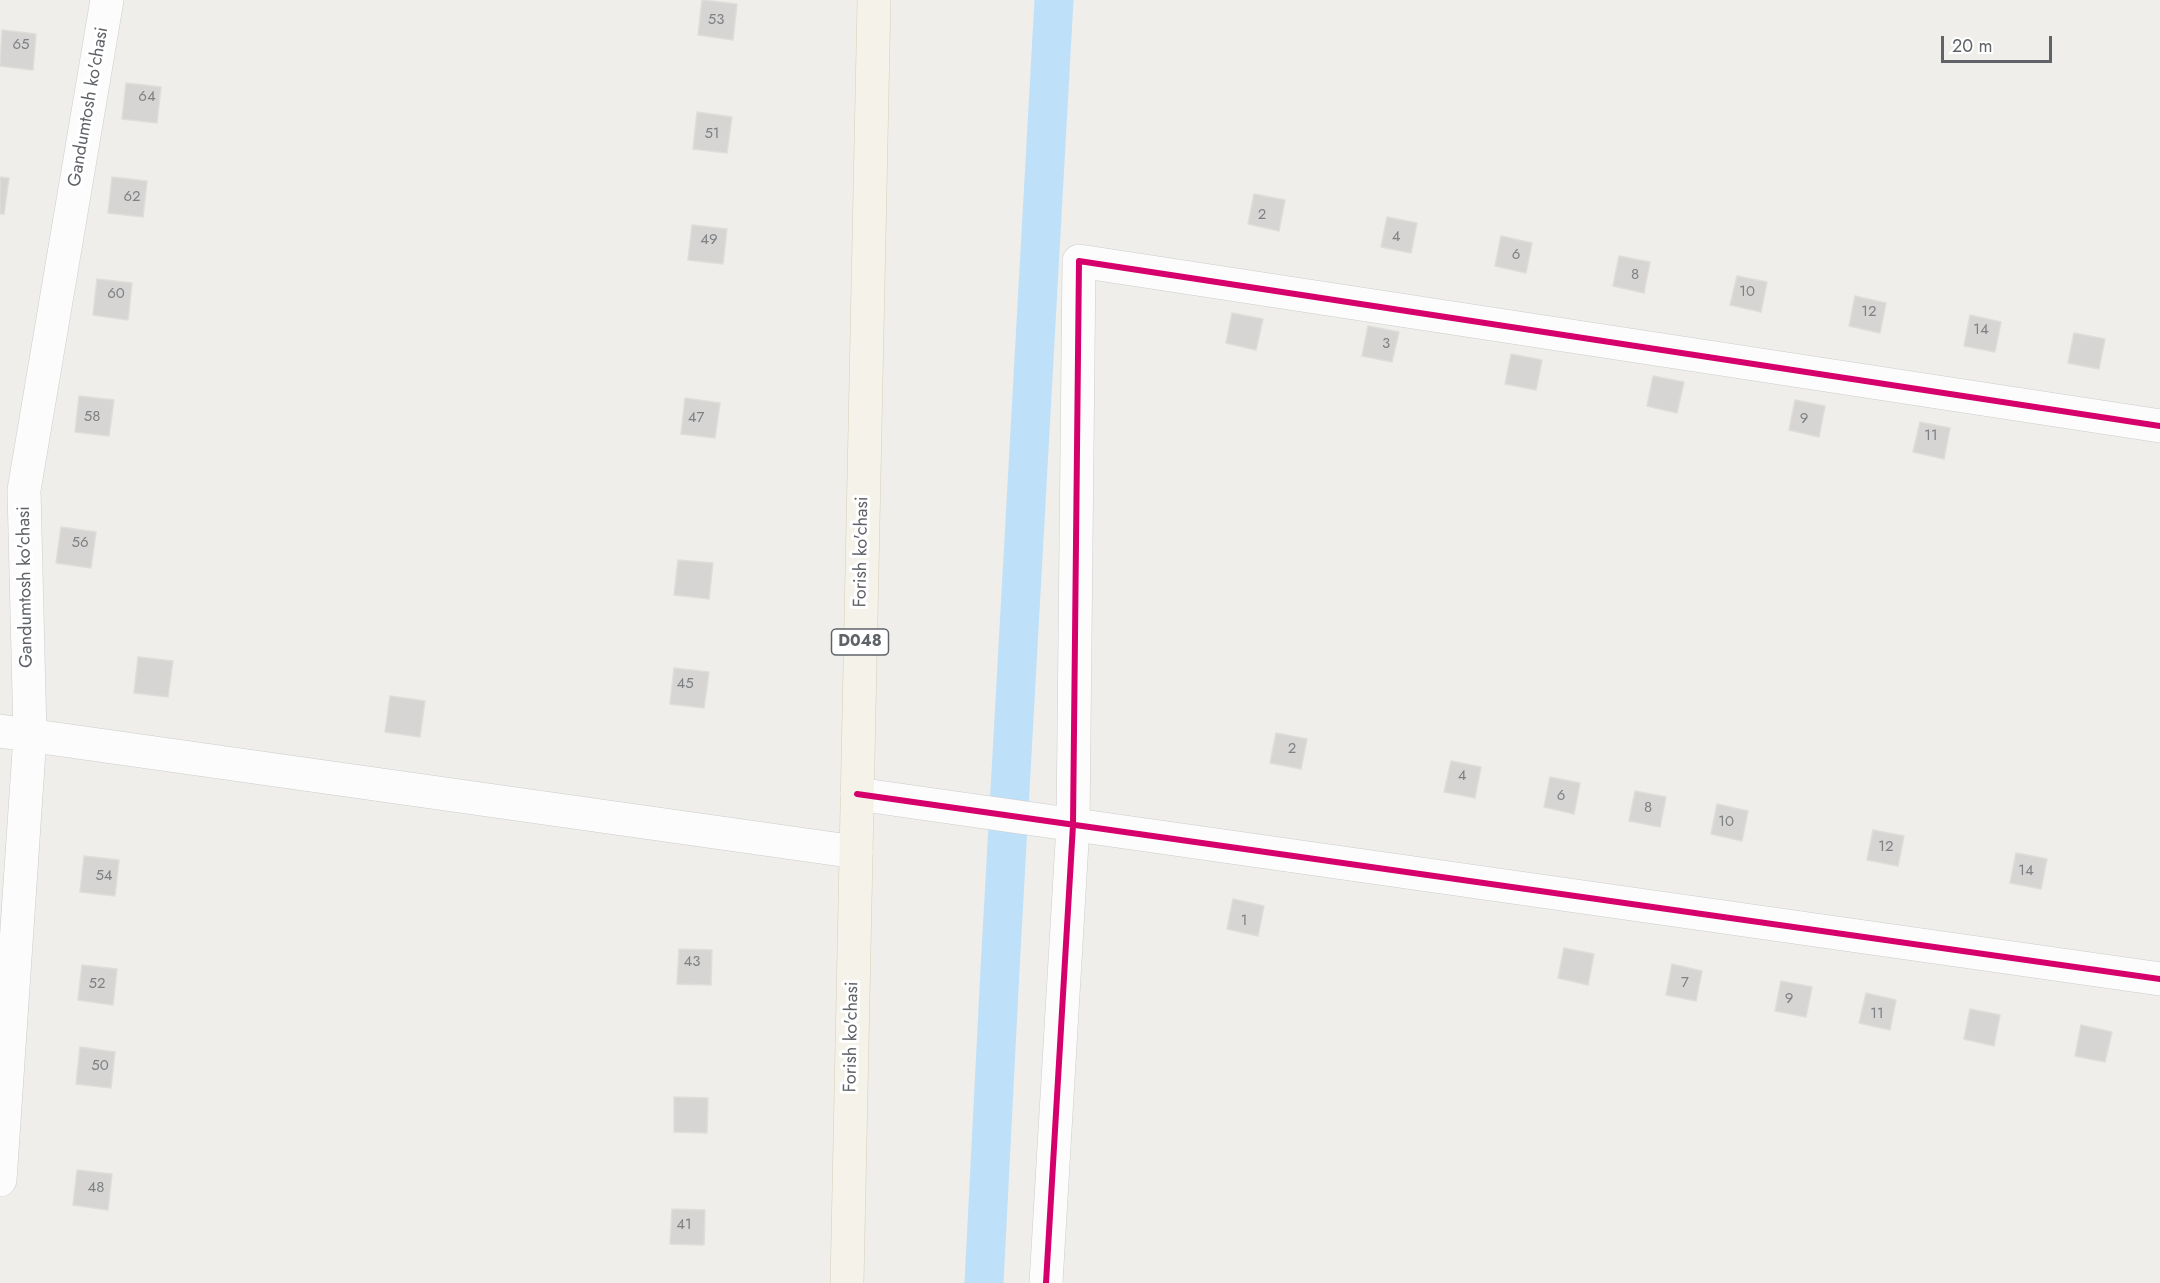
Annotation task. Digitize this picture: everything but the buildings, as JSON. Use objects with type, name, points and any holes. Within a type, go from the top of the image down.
[{"type":"main road","name":"Forish ko'chasi","points":[[846,1283],[874,0]]},
{"type":"street","name":"Gandumtosh ko'chasi","points":[[0,1180],[24,490],[107,0]]},
{"type":"street","points":[[1046,1283],[1073,825],[1079,261],[2160,426]]},
{"type":"street","points":[[15,733],[856,852]]},
{"type":"street","points":[[857,794],[2160,979]]},
{"type":"waterway","points":[[984,1283],[1054,0]]},
{"type":"cycle path","points":[[1046,1283],[1073,825],[1079,261],[2160,426]]},
{"type":"cycle path","points":[[857,794],[2160,979]]}]
